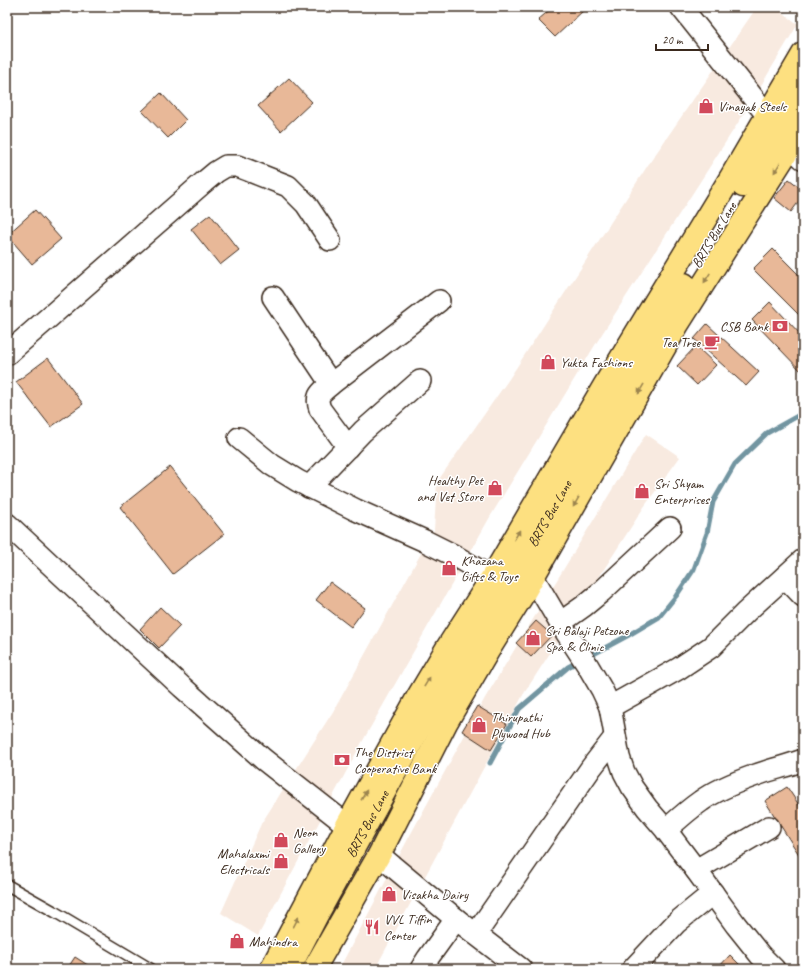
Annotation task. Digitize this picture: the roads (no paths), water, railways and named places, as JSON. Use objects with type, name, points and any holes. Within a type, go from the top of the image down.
[{"type":"main road","points":[[271,969],[347,825],[428,680],[492,578],[604,386],[727,184],[772,122],[790,77],[803,54]]},
{"type":"main road","name":"BRTS Bus Lane","points":[[290,969],[317,915],[435,700],[530,547],[648,344],[772,122],[803,82]]},
{"type":"main road","points":[[772,122],[797,152]]},
{"type":"main road","points":[[314,969],[378,855],[446,723],[521,598],[678,324],[797,152],[803,122]]},
{"type":"street","points":[[681,7],[772,122]]},
{"type":"street","points":[[7,354],[204,182],[226,166],[237,166],[288,186],[306,204],[330,240]]},
{"type":"street","points":[[273,297],[331,384]]},
{"type":"street","points":[[348,447],[320,409],[317,402],[318,398],[331,384],[438,302]]},
{"type":"street","points":[[309,486],[363,431],[420,381]]},
{"type":"street","points":[[239,438],[272,465],[309,486],[356,510],[455,556],[492,578]]},
{"type":"street","points":[[7,524],[176,682],[263,759],[347,825]]},
{"type":"street","points":[[560,623],[601,592],[670,528]]},
{"type":"street","points":[[610,707],[678,669],[710,647],[803,560]]},
{"type":"street","points":[[533,577],[602,690],[610,707],[619,757],[624,772],[632,786],[736,925],[774,969]]},
{"type":"street","points":[[785,577],[803,596]]},
{"type":"street","points":[[476,934],[591,768],[615,737]]},
{"type":"street","points":[[666,830],[702,800],[737,782],[803,760]]},
{"type":"street","points":[[696,870],[769,827]]},
{"type":"street","points":[[378,855],[456,919],[521,969]]},
{"type":"street","points":[[633,969],[676,923],[713,893]]},
{"type":"street","points":[[421,969],[456,919]]},
{"type":"lane","points":[[7,886],[55,912],[151,969]]},
{"type":"waterway","points":[[588,657],[659,617],[676,596],[694,569],[707,533],[713,502],[735,464],[767,433],[803,413]]},
{"type":"waterway","points":[[490,763],[519,709],[568,667],[579,661]]},
{"type":"place","name":"Vinayak Steels","points":[[706,106]]},
{"type":"place","name":"CSB Bank","points":[[780,326]]},
{"type":"place","name":"Tea Tree","points":[[712,342]]},
{"type":"place","name":"Yukta Fashions","points":[[548,362]]},
{"type":"place","name":"Healthy Pet and Vet Store","points":[[495,488]]},
{"type":"place","name":"Sri Shyam Enterprises","points":[[642,491]]},
{"type":"place","name":"Khazana Gifts & Toys","points":[[449,568]]},
{"type":"place","name":"Sri Balaji Petzone Spa & Clinic","points":[[533,638]]},
{"type":"place","name":"Thirupathi Plywood Hub","points":[[479,725]]},
{"type":"place","name":"The District Cooperative Bank","points":[[342,760]]},
{"type":"place","name":"Neon Gallery","points":[[281,840]]},
{"type":"place","name":"Mahalaxmi Electricals","points":[[281,861]]},
{"type":"place","name":"Visakha Dairy","points":[[389,894]]},
{"type":"place","name":"VVL Tiffin Center","points":[[372,927]]},
{"type":"place","name":"Mahindra","points":[[237,941]]}]
